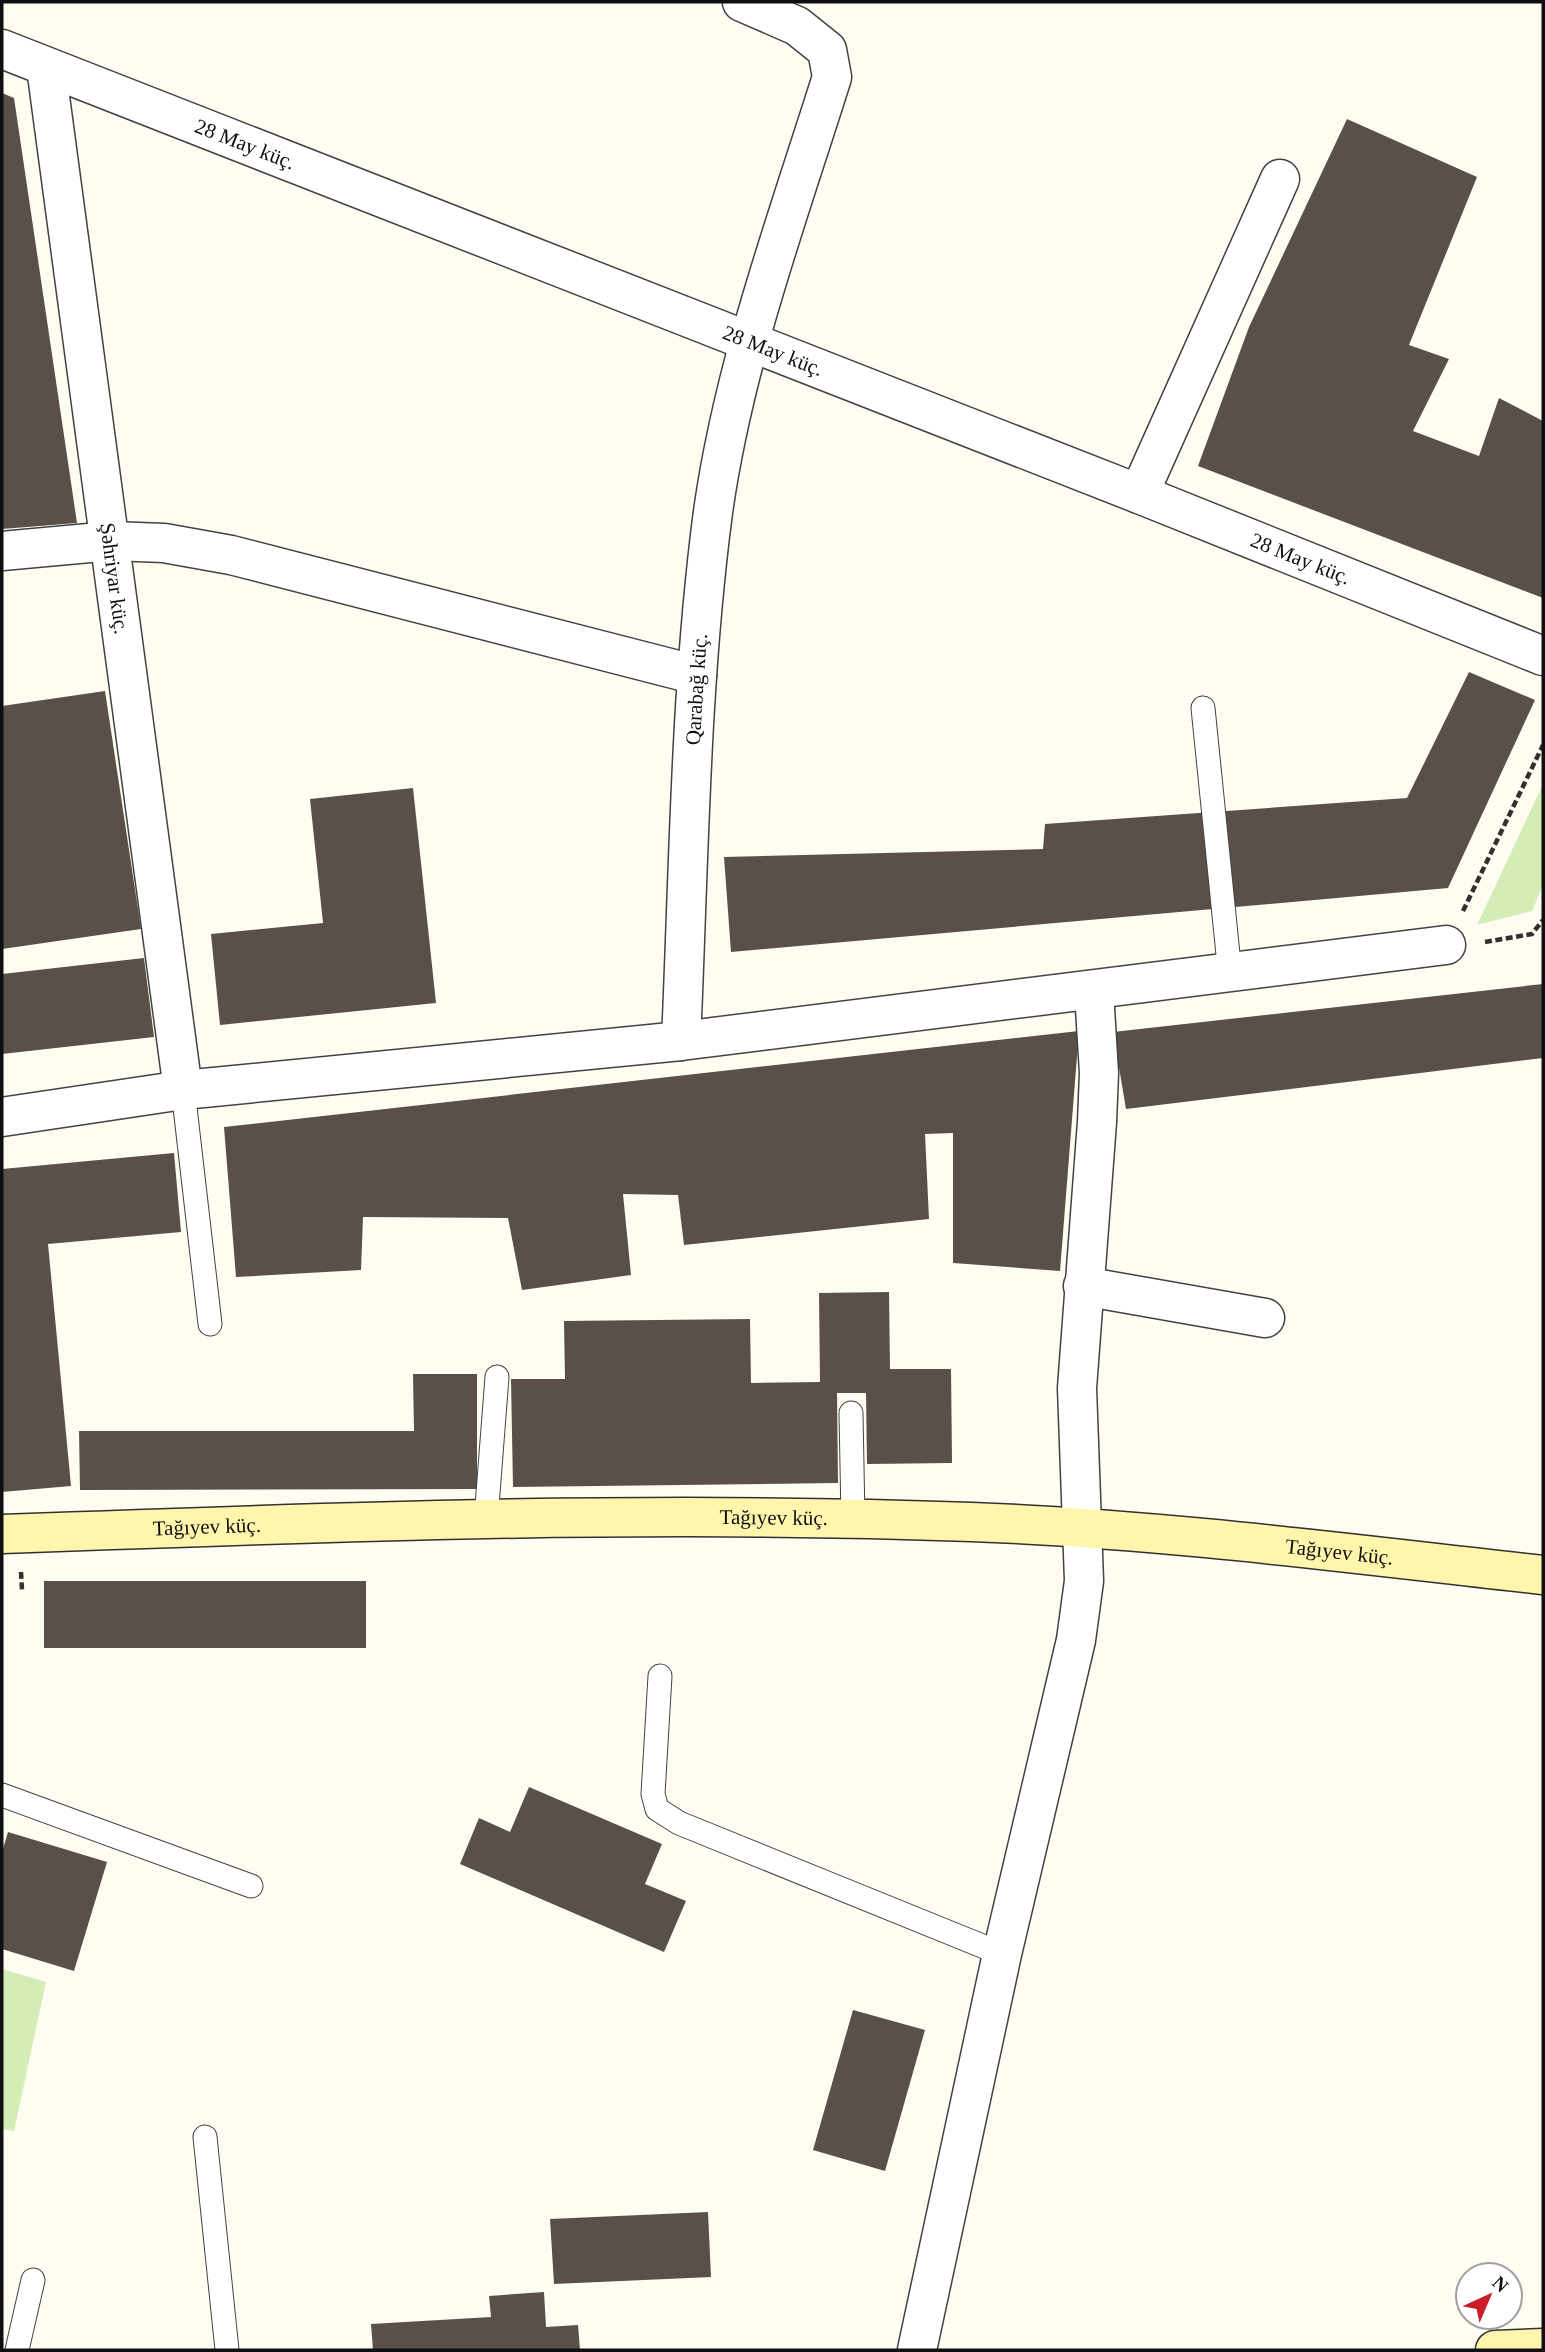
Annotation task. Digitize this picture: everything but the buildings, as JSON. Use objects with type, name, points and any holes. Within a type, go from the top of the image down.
[{"type":"street","name":"Qarabağ küç.","points":[[681,1041],[697,676],[713,511],[749,342],[832,77],[827,50],[797,26],[742,2]]},
{"type":"street","name":"28 May küç.","points":[[2,49],[1139,494],[1543,656]]},
{"type":"street","name":"Şəhriyar küç.","points":[[46,67],[183,1090]]},
{"type":"street","points":[[1139,494],[1280,179]]},
{"type":"street","points":[[2,551],[111,541],[164,543],[231,555],[697,676]]},
{"type":"street","points":[[2,1117],[183,1090],[681,1041],[1094,992],[1446,945]]},
{"type":"street","points":[[917,2350],[1002,1954],[1076,1640],[1084,1581],[1077,1388],[1098,1097],[1094,992]]},
{"type":"street","points":[[1083,1286],[1265,1318]]},
{"type":"street","name":"Tağıyev küç.","points":[[2,1534],[486,1519],[853,1519],[1083,1528],[1543,1575]]},
{"type":"street","points":[[1495,2350],[1543,2348]]},
{"type":"lane","points":[[1203,708],[1230,974]]},
{"type":"lane","points":[[183,1090],[210,1324]]},
{"type":"lane","points":[[486,1519],[497,1377]]},
{"type":"lane","points":[[851,1413],[853,1519]]},
{"type":"lane","points":[[660,1676],[653,1794],[657,1809],[692,1828],[1002,1954]]},
{"type":"lane","points":[[2,1795],[251,1886]]},
{"type":"lane","points":[[205,2137],[227,2350]]},
{"type":"lane","points":[[17,2350],[33,2280]]},
{"type":"path","points":[[1446,945],[1543,745]]},
{"type":"path","points":[[1446,945],[1518,938],[1532,934],[1543,920]]},
{"type":"green space","points":[[1543,784],[1543,885],[1532,911],[1477,925]]},
{"type":"green space","points":[[2,1969],[46,1982],[14,2131],[2,2129]]}]
